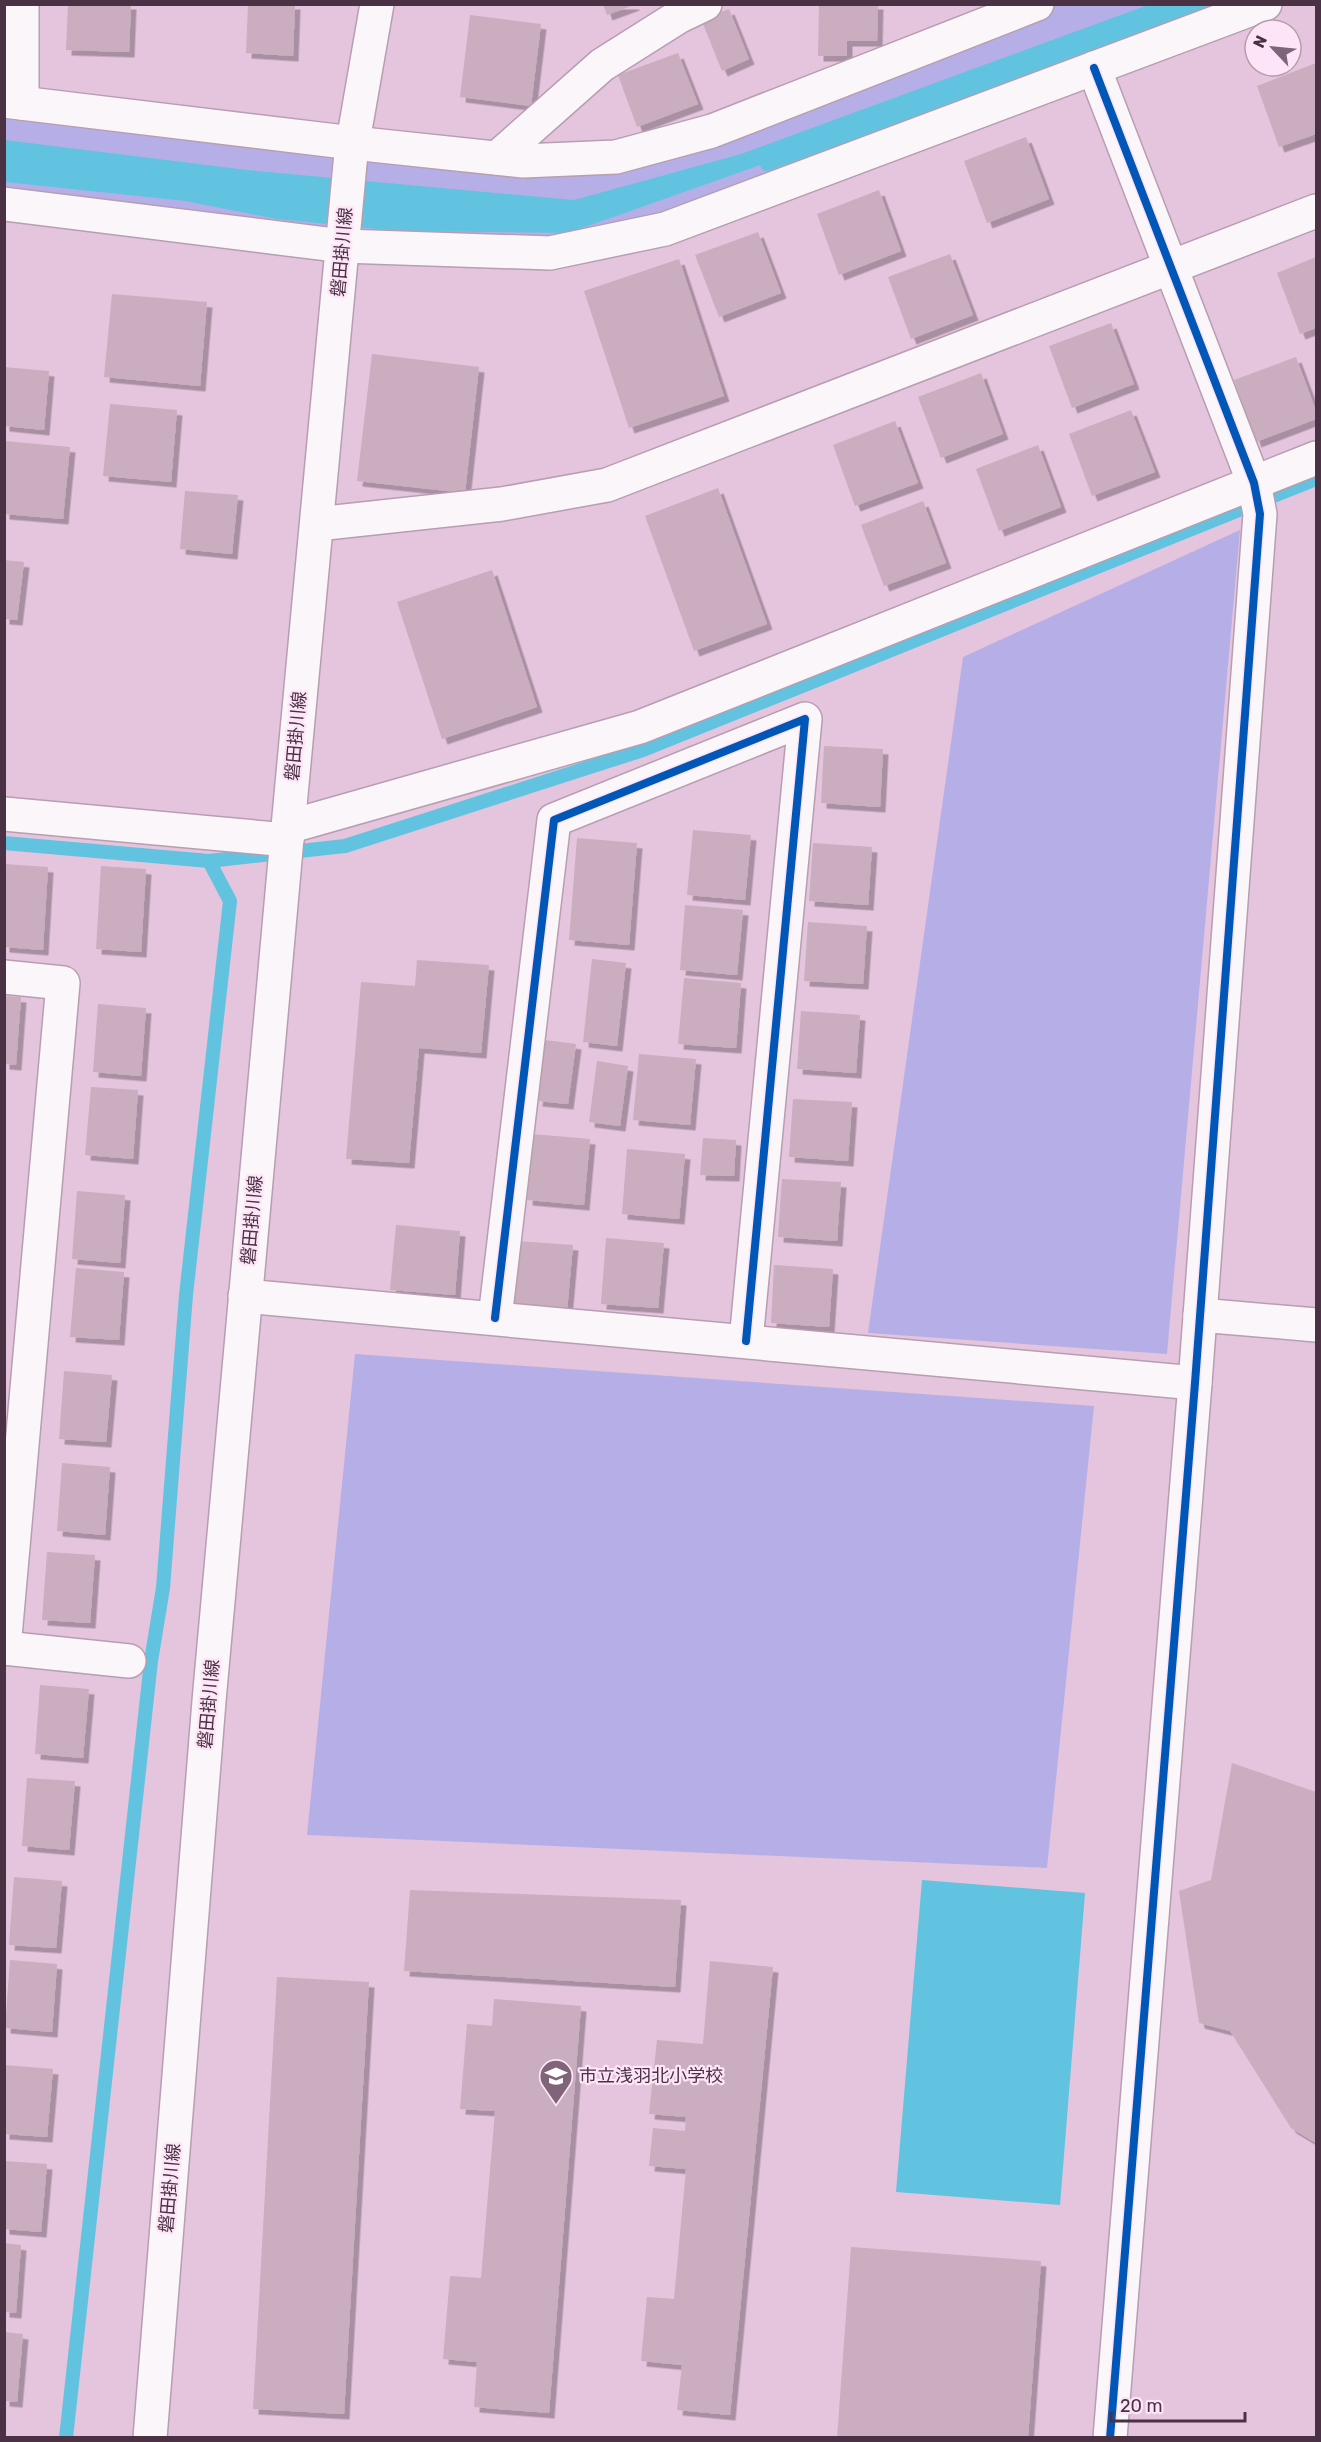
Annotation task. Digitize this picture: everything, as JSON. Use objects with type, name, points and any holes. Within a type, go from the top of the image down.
[{"type":"street","points":[[22,4],[13,102],[352,148],[523,161],[616,157],[712,131],[1037,4]]},
{"type":"street","name":"磐田掛川線","points":[[150,2438],[209,1701],[287,833],[352,148],[377,4]]},
{"type":"street","points":[[496,158],[602,65],[678,17],[705,4]]},
{"type":"street","points":[[4,204],[343,246],[550,253],[665,229],[1265,4]]},
{"type":"street","points":[[1094,68],[1254,483],[1260,514],[1195,1383],[1110,2438]]},
{"type":"street","points":[[317,524],[502,504],[607,485],[1317,211]]},
{"type":"street","points":[[4,814],[287,833],[640,727],[1317,458]]},
{"type":"street","points":[[495,1318],[554,820],[805,719],[746,1341]]},
{"type":"street","points":[[4,977],[63,983],[4,1648],[129,1661]]},
{"type":"street","points":[[245,1296],[1195,1383]]},
{"type":"street","points":[[1200,1315],[1317,1325]]},
{"type":"shaded area","points":[[1024,5],[1261,5],[831,167],[534,253],[5,198],[5,109],[615,160]]},
{"type":"shaded area","points":[[1240,530],[1167,1354],[868,1333],[963,657]]},
{"type":"shaded area","points":[[355,1354],[1094,1406],[1047,1868],[307,1835]]},
{"type":"water","points":[[1148,5],[1265,5],[1110,63],[1046,64],[568,233],[397,231],[277,219],[185,201],[5,182],[5,140],[247,170],[574,200],[741,154]]},
{"type":"water","points":[[922,1880],[1085,1893],[1060,2205],[896,2192]]},
{"type":"building","points":[[68,4],[131,4],[129,52],[66,50]]},
{"type":"building","points":[[248,4],[295,4],[293,56],[246,53]]},
{"type":"building","points":[[603,4],[634,4],[634,5],[607,15]]},
{"type":"building","points":[[819,4],[878,4],[877,41],[847,41],[847,56],[818,56]]},
{"type":"building","points":[[729,9],[749,59],[722,71],[701,19]]},
{"type":"building","points":[[470,15],[541,24],[531,106],[460,97]]},
{"type":"building","points":[[678,53],[698,104],[637,127],[618,75]]},
{"type":"building","points":[[1316,63],[1316,134],[1279,147],[1257,86],[1278,78],[1303,78],[1303,68]]},
{"type":"building","points":[[1026,137],[1049,199],[987,223],[964,161]]},
{"type":"building","points":[[879,190],[901,251],[839,275],[817,214]]},
{"type":"building","points":[[758,232],[781,293],[719,317],[695,255]]},
{"type":"building","points":[[950,254],[973,315],[911,339],[888,277]]},
{"type":"building","points":[[1316,257],[1316,328],[1300,334],[1277,273]]},
{"type":"building","points":[[679,259],[724,396],[629,428],[584,291]]},
{"type":"building","points":[[112,294],[207,302],[200,386],[104,377]]},
{"type":"building","points":[[1111,323],[1134,384],[1072,408],[1049,346]]},
{"type":"building","points":[[372,354],[479,367],[465,493],[357,481]]},
{"type":"building","points":[[1296,357],[1316,411],[1316,419],[1256,442],[1234,380]]},
{"type":"building","points":[[4,367],[49,371],[44,430],[4,426]]},
{"type":"building","points":[[981,373],[1003,434],[941,458],[918,397]]},
{"type":"building","points":[[110,404],[177,410],[171,482],[103,476]]},
{"type":"building","points":[[1131,410],[1155,472],[1092,496],[1069,434]]},
{"type":"building","points":[[895,421],[918,483],[855,506],[833,445]]},
{"type":"building","points":[[4,441],[70,447],[63,519],[4,514]]},
{"type":"building","points":[[1038,445],[1061,507],[999,531],[976,469]]},
{"type":"building","points":[[718,488],[767,624],[694,651],[645,516]]},
{"type":"building","points":[[185,491],[238,495],[232,554],[180,549]]},
{"type":"building","points":[[923,501],[946,563],[884,586],[861,525]]},
{"type":"building","points":[[4,560],[24,562],[17,620],[4,619]]},
{"type":"building","points":[[492,570],[537,707],[442,739],[397,602]]},
{"type":"building","points":[[824,746],[883,749],[880,807],[821,803]]},
{"type":"building","points":[[693,830],[751,835],[745,900],[687,895]]},
{"type":"building","points":[[577,838],[637,843],[629,945],[569,940]]},
{"type":"building","points":[[813,843],[872,847],[868,905],[809,901]]},
{"type":"building","points":[[4,864],[48,867],[43,950],[4,947]]},
{"type":"building","points":[[101,866],[146,869],[141,952],[96,949]]},
{"type":"building","points":[[685,905],[743,910],[737,975],[680,970]]},
{"type":"building","points":[[808,922],[867,926],[863,984],[804,981]]},
{"type":"building","points":[[592,959],[626,963],[617,1046],[583,1042]]},
{"type":"building","points":[[417,960],[489,965],[481,1053],[419,1048],[409,1163],[346,1159],[361,982],[415,986]]},
{"type":"building","points":[[684,978],[741,983],[736,1048],[678,1044]]},
{"type":"building","points":[[4,996],[21,997],[16,1065],[4,1064]]},
{"type":"building","points":[[98,1004],[146,1008],[141,1076],[93,1072]]},
{"type":"building","points":[[801,1011],[860,1015],[856,1073],[797,1069]]},
{"type":"building","points":[[545,1040],[576,1044],[568,1104],[537,1101]]},
{"type":"building","points":[[639,1054],[696,1059],[690,1125],[633,1120]]},
{"type":"building","points":[[597,1061],[628,1066],[620,1126],[589,1122]]},
{"type":"building","points":[[91,1087],[138,1090],[133,1159],[85,1155]]},
{"type":"building","points":[[793,1099],[852,1102],[848,1161],[789,1157]]},
{"type":"building","points":[[532,1134],[590,1139],[584,1205],[527,1200]]},
{"type":"building","points":[[703,1138],[736,1140],[734,1176],[700,1175]]},
{"type":"building","points":[[627,1149],[685,1154],[679,1219],[622,1214]]},
{"type":"building","points":[[782,1179],[841,1182],[837,1241],[778,1237]]},
{"type":"building","points":[[77,1191],[125,1195],[120,1263],[72,1259]]},
{"type":"building","points":[[396,1225],[460,1231],[455,1295],[390,1290]]},
{"type":"building","points":[[606,1238],[664,1243],[658,1308],[601,1304]]},
{"type":"building","points":[[516,1241],[573,1245],[567,1311],[510,1306]]},
{"type":"building","points":[[774,1265],[833,1269],[829,1327],[771,1323]]},
{"type":"building","points":[[76,1268],[124,1272],[119,1340],[70,1337]]},
{"type":"building","points":[[64,1371],[112,1375],[106,1442],[59,1439]]},
{"type":"building","points":[[62,1463],[110,1467],[105,1535],[57,1531]]},
{"type":"building","points":[[47,1552],[95,1555],[90,1623],[42,1620]]},
{"type":"building","points":[[40,1685],[89,1689],[83,1758],[35,1754]]},
{"type":"building","points":[[1232,1763],[1316,1792],[1316,2143],[1291,2128],[1230,2031],[1199,2023],[1179,1891],[1211,1880]]},
{"type":"building","points":[[27,1778],[75,1781],[69,1850],[22,1846]]},
{"type":"building","points":[[14,1877],[62,1881],[56,1948],[9,1945]]},
{"type":"building","points":[[410,1890],[681,1900],[675,1987],[404,1971]]},
{"type":"building","points":[[10,1960],[57,1964],[52,2032],[5,2028]]},
{"type":"building","points":[[710,1961],[773,1967],[730,2415],[677,2410],[682,2365],[641,2361],[647,2297],[674,2299],[686,2169],[649,2166],[653,2128],[685,2131],[686,2117],[649,2114],[657,2040],[703,2044]]},
{"type":"building","points":[[277,1977],[369,1982],[344,2414],[253,2409]]},
{"type":"building","points":[[494,1999],[581,2006],[549,2413],[474,2407],[477,2362],[443,2359],[450,2276],[481,2278],[495,2111],[460,2109],[467,2024],[492,2026]]},
{"type":"building","points":[[5,2065],[53,2069],[47,2137],[4,2134]]},
{"type":"building","points":[[4,2161],[47,2164],[41,2232],[4,2229]]},
{"type":"building","points":[[4,2243],[21,2245],[16,2313],[4,2312]]},
{"type":"building","points":[[851,2247],[1041,2261],[1028,2438],[837,2438]]},
{"type":"building","points":[[4,2332],[23,2334],[17,2402],[4,2401]]},
{"type":"waterway","points":[[767,164],[1059,59]]},
{"type":"waterway","points":[[4,843],[209,861],[345,846],[643,750],[1316,479]]},
{"type":"waterway","points":[[66,2438],[151,1661],[163,1588],[186,1295],[230,901],[209,861]]},
{"type":"cycle path","points":[[1094,68],[1254,483],[1260,514],[1195,1383],[1110,2438]]},
{"type":"cycle path","points":[[495,1318],[554,820],[805,719],[746,1341]]},
{"type":"place","name":"市立浅羽北小学校","points":[[556,2105]]}]
